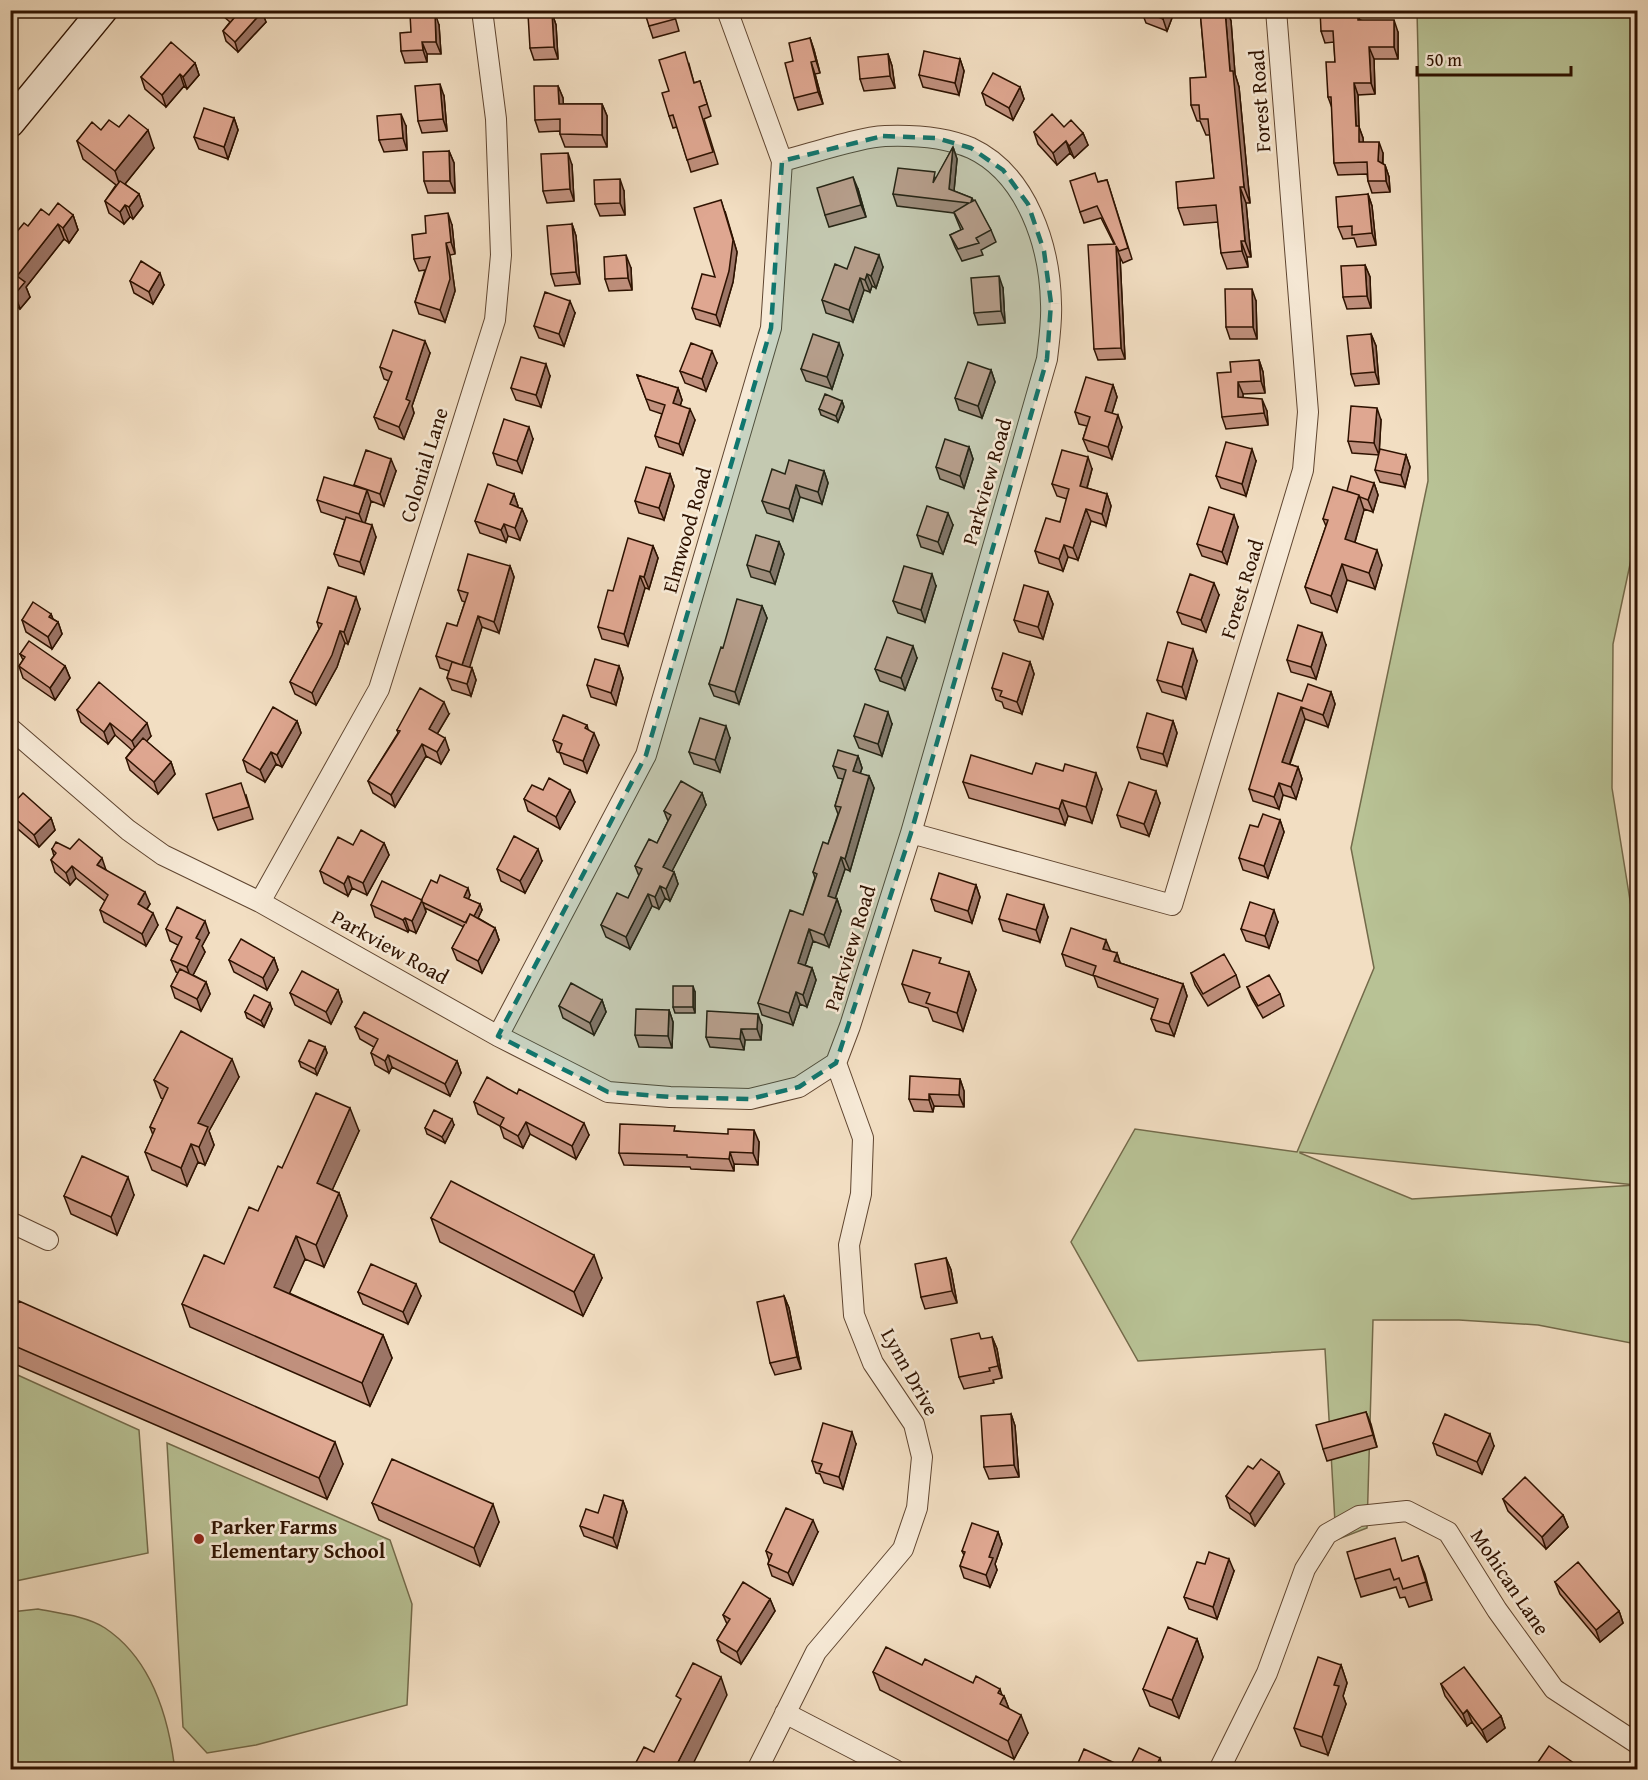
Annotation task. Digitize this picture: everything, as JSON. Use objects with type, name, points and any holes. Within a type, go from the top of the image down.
[{"type":"main road","points":[[10,123],[104,10]]},
{"type":"street","name":"Colonial Lane","points":[[260,902],[379,689],[495,320],[501,255],[496,118],[482,10]]},
{"type":"street","name":"Elmwood Road","points":[[498,1036],[646,755],[771,328],[782,161],[727,10]]},
{"type":"street","name":"Forest Road","points":[[911,833],[1172,904],[1303,470],[1308,412],[1276,10]]},
{"type":"street","name":"Parkview Road","points":[[10,728],[128,830],[163,855],[260,902],[498,1036],[608,1092],[670,1097],[750,1099],[799,1087],[836,1063],[911,833],[1047,359],[1051,303],[1044,251],[1028,204],[1003,171],[971,148],[936,138],[883,136],[782,161]]},
{"type":"street","name":"Lynn Drive","points":[[757,1770],[816,1652],[903,1549],[917,1508],[922,1457],[914,1424],[873,1363],[854,1315],[849,1245],[861,1194],[863,1138],[836,1063]]},
{"type":"street","points":[[10,1222],[48,1240]]},
{"type":"street","name":"Mohican Lane","points":[[1219,1770],[1267,1673],[1305,1569],[1327,1534],[1359,1516],[1407,1511],[1448,1532],[1497,1610],[1554,1689],[1638,1744]]},
{"type":"street","points":[[785,1713],[895,1770]]},
{"type":"highlighted area","points":[[883,136],[936,138],[971,148],[1003,170],[1028,204],[1044,251],[1051,303],[1047,359],[911,833],[836,1063],[799,1087],[750,1099],[670,1097],[608,1092],[498,1036],[646,755],[771,328],[782,161]]},
{"type":"green space","points":[[1417,11],[1637,11],[1638,550],[1632,555],[1613,644],[1612,788],[1638,950],[1637,1337],[1631,1343],[1538,1325],[1459,1320],[1373,1320],[1367,1528],[1336,1540],[1325,1349],[1138,1361],[1071,1242],[1135,1129],[1297,1152],[1374,968],[1351,848],[1428,481]],"holes":[[[1300,1152],[1636,1185],[1412,1199]]]},
{"type":"green space","points":[[11,1372],[139,1430],[148,1553],[11,1582]]},
{"type":"green space","points":[[167,1443],[390,1540],[412,1604],[407,1705],[256,1745],[207,1753],[183,1727]]},
{"type":"green space","points":[[38,1609],[98,1624],[121,1640],[134,1654],[154,1687],[161,1705],[174,1763],[154,1770],[11,1769],[11,1612]]},
{"type":"building","points":[[224,10],[260,10],[262,12],[235,42],[223,31],[234,18]]},
{"type":"building","points":[[644,10],[672,10],[675,19],[649,26]]},
{"type":"building","points":[[1141,10],[1166,10],[1163,19]]},
{"type":"building","points":[[1200,10],[1225,10],[1244,187],[1240,187],[1245,241],[1241,241],[1242,251],[1221,253],[1216,205],[1178,208],[1176,182],[1214,178],[1208,119],[1200,119],[1199,105],[1191,105],[1190,78],[1206,77]]},
{"type":"building","points":[[1320,10],[1346,10],[1347,16],[1358,15],[1358,20],[1394,20],[1394,47],[1369,47],[1371,83],[1354,83],[1359,142],[1379,142],[1378,161],[1385,165],[1386,181],[1368,181],[1367,162],[1334,163],[1331,97],[1328,97],[1326,62],[1335,62],[1333,31],[1321,31]]},
{"type":"building","points":[[435,13],[436,42],[422,42],[423,50],[401,51],[400,33],[411,32],[410,14]]},
{"type":"building","points":[[552,13],[554,47],[530,48],[528,14]]},
{"type":"building","points":[[810,38],[816,61],[811,62],[818,92],[794,98],[785,63],[793,61],[789,43]]},
{"type":"building","points":[[171,42],[195,63],[183,77],[180,74],[162,95],[141,77]]},
{"type":"building","points":[[924,51],[960,59],[955,83],[919,75]]},
{"type":"building","points":[[685,52],[694,83],[700,81],[707,104],[699,107],[713,152],[687,160],[673,115],[669,116],[662,93],[669,91],[659,60]]},
{"type":"building","points":[[888,54],[890,76],[860,79],[858,57]]},
{"type":"building","points":[[993,73],[1020,87],[1009,108],[982,93]]},
{"type":"building","points":[[440,84],[443,119],[418,121],[415,86]]},
{"type":"building","points":[[534,86],[558,86],[559,104],[602,104],[602,135],[560,134],[560,119],[535,120]]},
{"type":"building","points":[[204,108],[234,118],[224,147],[194,137]]},
{"type":"building","points":[[401,114],[403,138],[379,140],[377,116]]},
{"type":"building","points":[[1052,114],[1064,127],[1071,120],[1083,133],[1069,146],[1066,141],[1053,153],[1034,132]]},
{"type":"building","points":[[129,115],[148,130],[115,171],[77,141],[92,122],[101,130],[109,120],[119,127]]},
{"type":"building","points":[[953,147],[949,189],[972,198],[971,202],[975,200],[991,230],[976,238],[979,243],[958,249],[950,235],[963,229],[954,212],[969,203],[893,194],[898,168],[935,172],[933,183]]},
{"type":"building","points":[[449,151],[450,181],[424,181],[423,152]]},
{"type":"building","points":[[568,153],[570,189],[543,191],[541,154]]},
{"type":"building","points":[[1095,173],[1098,182],[1107,180],[1128,248],[1119,251],[1116,246],[1121,348],[1094,349],[1088,245],[1115,244],[1097,206],[1080,212],[1070,181]]},
{"type":"building","points":[[853,177],[861,205],[825,215],[817,188]]},
{"type":"building","points":[[620,179],[620,203],[595,204],[594,180]]},
{"type":"building","points":[[120,181],[139,194],[129,207],[125,205],[120,212],[105,201]]},
{"type":"building","points":[[1368,194],[1372,233],[1352,235],[1352,226],[1338,227],[1336,197]]},
{"type":"building","points":[[721,200],[733,240],[729,271],[716,315],[692,308],[702,274],[715,277],[694,208]]},
{"type":"building","points":[[58,203],[73,215],[63,228],[58,224],[17,276],[25,282],[15,294],[10,291],[10,255],[17,246],[10,240],[24,223],[28,226],[41,209],[49,215]]},
{"type":"building","points":[[448,213],[451,242],[446,243],[450,279],[440,310],[415,302],[430,257],[414,259],[412,235],[426,233],[425,216]]},
{"type":"building","points":[[572,224],[576,272],[551,274],[547,226]]},
{"type":"building","points":[[855,247],[879,255],[871,276],[867,274],[865,280],[860,278],[849,310],[822,300],[835,264],[847,269]]},
{"type":"building","points":[[626,255],[628,278],[605,279],[604,257]]},
{"type":"building","points":[[141,261],[160,273],[149,292],[130,281]]},
{"type":"building","points":[[1365,265],[1367,296],[1343,297],[1341,266]]},
{"type":"building","points":[[999,276],[1001,311],[974,313],[971,278]]},
{"type":"building","points":[[1225,289],[1252,289],[1253,327],[1226,327]]},
{"type":"building","points":[[545,292],[570,301],[559,334],[534,326]]},
{"type":"building","points":[[393,330],[425,341],[406,399],[410,401],[399,427],[374,417],[392,372],[380,367]]},
{"type":"building","points":[[813,334],[839,343],[827,377],[801,369]]},
{"type":"building","points":[[1371,334],[1375,372],[1351,374],[1347,336]]},
{"type":"building","points":[[691,343],[712,351],[702,379],[680,371]]},
{"type":"building","points":[[521,357],[546,364],[536,395],[511,388]]},
{"type":"building","points":[[1259,360],[1261,381],[1238,382],[1238,397],[1262,399],[1264,413],[1222,417],[1217,373],[1231,372],[1230,362]]},
{"type":"building","points":[[968,362],[991,370],[978,406],[955,398]]},
{"type":"building","points":[[637,375],[678,388],[673,403],[690,409],[679,444],[655,436],[665,405],[646,399]]},
{"type":"building","points":[[1086,377],[1113,385],[1105,411],[1118,415],[1108,447],[1083,439],[1090,417],[1075,412]]},
{"type":"building","points":[[825,394],[842,401],[836,416],[819,409]]},
{"type":"building","points":[[1351,406],[1377,408],[1374,443],[1348,441]]},
{"type":"building","points":[[504,419],[529,427],[517,461],[493,453]]},
{"type":"building","points":[[945,439],[969,447],[960,476],[936,467]]},
{"type":"building","points":[[1226,442],[1252,449],[1242,484],[1216,476]]},
{"type":"building","points":[[1380,449],[1406,455],[1401,475],[1375,470]]},
{"type":"building","points":[[366,450],[391,459],[380,494],[354,485]]},
{"type":"building","points":[[1062,450],[1088,457],[1080,486],[1107,494],[1102,514],[1086,509],[1073,548],[1064,545],[1059,559],[1035,551],[1046,518],[1060,522],[1069,489],[1052,484]]},
{"type":"building","points":[[789,460],[824,471],[818,492],[796,485],[789,509],[762,501],[772,469],[785,474]]},
{"type":"building","points":[[646,467],[670,474],[659,508],[635,501]]},
{"type":"building","points":[[1351,476],[1374,483],[1368,500],[1347,491]]},
{"type":"building","points":[[324,477],[367,490],[359,514],[317,500]]},
{"type":"building","points":[[488,484],[514,494],[510,504],[522,509],[515,528],[504,524],[501,530],[475,521]]},
{"type":"building","points":[[1333,487],[1359,495],[1345,539],[1377,550],[1369,573],[1342,564],[1331,596],[1305,587],[1328,520],[1323,519]]},
{"type":"building","points":[[927,506],[948,513],[938,542],[917,535]]},
{"type":"building","points":[[1209,507],[1234,515],[1222,552],[1197,544]]},
{"type":"building","points":[[346,517],[372,525],[360,562],[334,554]]},
{"type":"building","points":[[756,535],[779,542],[770,572],[747,565]]},
{"type":"building","points":[[628,538],[653,546],[644,577],[640,576],[624,634],[598,627],[608,590],[613,591]]},
{"type":"building","points":[[468,554],[510,566],[494,622],[478,616],[462,665],[436,656],[447,623],[457,626],[468,593],[458,590]]},
{"type":"building","points":[[904,566],[932,574],[921,610],[893,601]]},
{"type":"building","points":[[1190,574],[1214,583],[1201,620],[1177,612]]},
{"type":"building","points":[[1024,585],[1048,592],[1038,627],[1014,620]]},
{"type":"building","points":[[328,587],[356,597],[344,632],[340,631],[332,655],[312,693],[290,682],[322,624],[317,622]]},
{"type":"building","points":[[737,599],[762,606],[735,692],[709,684],[721,647],[723,648]]},
{"type":"building","points":[[33,602],[51,614],[49,617],[58,622],[48,637],[22,620]]},
{"type":"building","points":[[1298,625],[1322,633],[1311,667],[1287,660]]},
{"type":"building","points":[[887,637],[913,646],[901,678],[875,669]]},
{"type":"building","points":[[29,641],[65,666],[50,688],[19,666],[25,657],[20,654]]},
{"type":"building","points":[[1168,642],[1193,649],[1182,687],[1157,680]]},
{"type":"building","points":[[1003,653],[1030,662],[1017,702],[1000,696],[1002,691],[992,688]]},
{"type":"building","points":[[595,659],[619,666],[611,693],[587,685]]},
{"type":"building","points":[[452,662],[472,668],[467,684],[447,678]]},
{"type":"building","points":[[99,682],[147,723],[132,741],[110,723],[104,732],[77,710]]},
{"type":"building","points":[[1308,684],[1331,692],[1323,715],[1301,707],[1282,762],[1298,767],[1291,787],[1279,783],[1274,797],[1249,789],[1278,693],[1302,701]]},
{"type":"building","points":[[420,688],[444,702],[429,729],[445,738],[437,752],[422,744],[391,795],[368,781],[400,731],[397,730]]},
{"type":"building","points":[[865,704],[888,712],[878,744],[854,736]]},
{"type":"building","points":[[273,707],[297,721],[277,755],[271,752],[260,770],[243,760]]},
{"type":"building","points":[[1147,713],[1173,721],[1163,754],[1137,747]]},
{"type":"building","points":[[563,715],[587,725],[585,728],[594,733],[583,761],[559,752],[562,744],[553,740]]},
{"type":"building","points":[[700,718],[726,726],[715,760],[689,752]]},
{"type":"building","points":[[143,738],[171,762],[154,782],[126,758]]},
{"type":"building","points":[[838,750],[858,756],[853,771],[869,776],[845,859],[841,857],[828,896],[837,899],[824,935],[809,929],[798,963],[812,968],[803,995],[796,992],[789,1013],[758,1003],[790,910],[803,915],[817,874],[813,872],[823,842],[828,844],[841,807],[835,806],[846,770],[833,766]]},
{"type":"building","points":[[971,755],[1032,774],[1036,763],[1063,771],[1065,764],[1096,773],[1086,807],[1062,800],[1059,809],[963,782]]},
{"type":"building","points":[[549,778],[570,790],[556,817],[524,799],[532,785],[543,790]]},
{"type":"building","points":[[681,781],[702,793],[663,867],[674,872],[666,889],[660,886],[655,897],[648,894],[626,937],[601,925],[617,893],[628,898],[642,869],[635,866],[649,839],[657,843],[671,815],[664,811]]},
{"type":"building","points":[[1129,782],[1156,791],[1144,824],[1117,815]]},
{"type":"building","points":[[241,783],[249,807],[213,818],[206,794]]},
{"type":"building","points":[[23,793],[51,818],[34,835],[10,814],[10,807]]},
{"type":"building","points":[[1263,814],[1280,820],[1264,866],[1239,858],[1250,825],[1258,827]]},
{"type":"building","points":[[361,830],[384,843],[363,883],[348,876],[344,884],[320,871],[338,837],[353,845]]},
{"type":"building","points":[[514,836],[538,849],[520,881],[497,869]]},
{"type":"building","points":[[79,839],[102,858],[97,865],[145,892],[138,904],[153,913],[142,934],[100,910],[108,895],[72,866],[66,873],[51,860],[56,853],[52,849],[56,842],[70,849]]},
{"type":"building","points":[[939,873],[976,885],[968,911],[931,899]]},
{"type":"building","points":[[440,875],[468,888],[464,897],[480,904],[474,916],[470,914],[466,923],[421,901],[431,880],[437,883]]},
{"type":"building","points":[[382,881],[422,900],[412,921],[405,918],[403,920],[371,905]]},
{"type":"building","points":[[1007,894],[1044,905],[1036,930],[999,919]]},
{"type":"building","points":[[1250,902],[1274,910],[1265,936],[1241,929]]},
{"type":"building","points":[[177,907],[205,921],[196,938],[200,940],[187,967],[171,960],[182,937],[166,929]]},
{"type":"building","points":[[470,914],[495,928],[478,961],[452,948]]},
{"type":"building","points":[[1071,928],[1106,940],[1103,949],[1117,953],[1114,961],[1183,984],[1169,1024],[1151,1019],[1158,999],[1093,975],[1096,966],[1062,954]]},
{"type":"building","points":[[241,939],[274,958],[263,978],[229,960]]},
{"type":"building","points":[[913,950],[941,958],[939,963],[969,972],[957,1013],[926,1003],[930,993],[902,984]]},
{"type":"building","points":[[1224,954],[1236,975],[1203,994],[1191,973]]},
{"type":"building","points":[[180,969],[206,982],[197,999],[171,986]]},
{"type":"building","points":[[302,971],[338,990],[326,1012],[290,993]]},
{"type":"building","points":[[1269,975],[1280,994],[1258,1006],[1247,987]]},
{"type":"building","points":[[571,983],[602,1000],[590,1023],[559,1006]]},
{"type":"building","points":[[673,986],[693,986],[693,1007],[673,1007]]},
{"type":"building","points":[[254,995],[270,1003],[261,1021],[245,1012]]},
{"type":"building","points":[[636,1009],[669,1010],[668,1036],[635,1035]]},
{"type":"building","points":[[707,1011],[758,1014],[757,1029],[741,1029],[740,1039],[706,1037]]},
{"type":"building","points":[[364,1012],[457,1061],[445,1084],[388,1055],[385,1061],[371,1053],[378,1039],[355,1027]]},
{"type":"building","points":[[181,1031],[232,1059],[198,1123],[208,1127],[199,1147],[191,1144],[181,1168],[145,1152],[155,1129],[150,1127],[168,1088],[154,1080]]},
{"type":"building","points":[[309,1040],[325,1047],[315,1069],[299,1061]]},
{"type":"building","points":[[910,1076],[960,1079],[959,1095],[929,1094],[929,1100],[909,1099]]},
{"type":"building","points":[[487,1077],[517,1094],[519,1089],[584,1123],[572,1146],[526,1122],[518,1136],[500,1126],[504,1118],[474,1102]]},
{"type":"building","points":[[316,1093],[350,1108],[317,1183],[339,1193],[316,1245],[296,1236],[274,1287],[383,1335],[362,1383],[182,1304],[204,1255],[224,1264],[249,1207],[258,1211],[278,1166],[282,1168]]},
{"type":"building","points":[[434,1110],[452,1119],[442,1137],[425,1128]]},
{"type":"building","points":[[620,1124],[675,1126],[674,1131],[728,1134],[728,1129],[754,1130],[753,1153],[730,1152],[729,1159],[619,1153]]},
{"type":"building","points":[[82,1156],[128,1177],[111,1217],[64,1196]]},
{"type":"building","points":[[451,1181],[594,1255],[574,1292],[431,1218]]},
{"type":"building","points":[[946,1258],[952,1291],[921,1297],[915,1264]]},
{"type":"building","points":[[371,1264],[416,1284],[403,1312],[358,1292]]},
{"type":"building","points":[[784,1296],[797,1357],[770,1363],[757,1302]]},
{"type":"building","points":[[19,1301],[335,1442],[319,1478],[10,1344],[10,1319]]},
{"type":"building","points":[[979,1333],[981,1339],[992,1337],[998,1366],[989,1368],[990,1371],[959,1377],[951,1339]]},
{"type":"building","points":[[1366,1412],[1373,1435],[1323,1449],[1316,1425]]},
{"type":"building","points":[[1011,1414],[1014,1465],[984,1467],[981,1416]]},
{"type":"building","points":[[1445,1414],[1490,1434],[1477,1462],[1433,1443]]},
{"type":"building","points":[[823,1423],[852,1432],[839,1477],[819,1471],[822,1464],[812,1461]]},
{"type":"building","points":[[392,1459],[493,1504],[474,1548],[372,1503]]},
{"type":"building","points":[[1261,1459],[1279,1472],[1250,1514],[1226,1496],[1248,1466],[1253,1469]]},
{"type":"building","points":[[1525,1477],[1563,1515],[1542,1537],[1503,1499]]},
{"type":"building","points":[[604,1495],[623,1501],[613,1538],[580,1526],[586,1509],[598,1513]]},
{"type":"building","points":[[786,1508],[813,1520],[788,1573],[768,1564],[772,1554],[766,1551]]},
{"type":"building","points":[[972,1523],[998,1532],[989,1557],[993,1558],[986,1575],[960,1566],[965,1552],[962,1551]]},
{"type":"building","points":[[1395,1538],[1402,1561],[1418,1556],[1426,1582],[1403,1589],[1399,1578],[1394,1580],[1390,1569],[1355,1579],[1347,1552]]},
{"type":"building","points":[[1209,1552],[1229,1559],[1213,1607],[1184,1597],[1197,1562],[1205,1564]]},
{"type":"building","points":[[1578,1562],[1619,1611],[1596,1630],[1555,1582]]},
{"type":"building","points":[[743,1582],[770,1599],[737,1652],[717,1640],[730,1619],[723,1615]]},
{"type":"building","points":[[1168,1627],[1197,1639],[1172,1700],[1143,1689]]},
{"type":"building","points":[[1638,1644],[1638,1656],[1632,1653]]},
{"type":"building","points":[[886,1647],[922,1665],[925,1659],[973,1683],[976,1676],[1000,1689],[998,1693],[1004,1696],[1000,1704],[1021,1715],[1008,1741],[873,1672]]},
{"type":"building","points":[[1318,1657],[1341,1665],[1334,1685],[1339,1686],[1322,1737],[1294,1728]]},
{"type":"building","points":[[693,1663],[721,1677],[674,1770],[632,1770],[644,1747],[654,1752],[681,1699],[676,1696]]},
{"type":"building","points":[[1464,1667],[1501,1716],[1482,1730],[1467,1710],[1463,1714],[1441,1684]]},
{"type":"building","points":[[1549,1746],[1584,1770],[1543,1770],[1536,1765]]},
{"type":"building","points":[[1139,1748],[1160,1758],[1154,1770],[1129,1768]]},
{"type":"building","points":[[1084,1749],[1130,1770],[1075,1770]]},
{"type":"place","name":"Parker Farms Elementary School","points":[[199,1539]]}]
